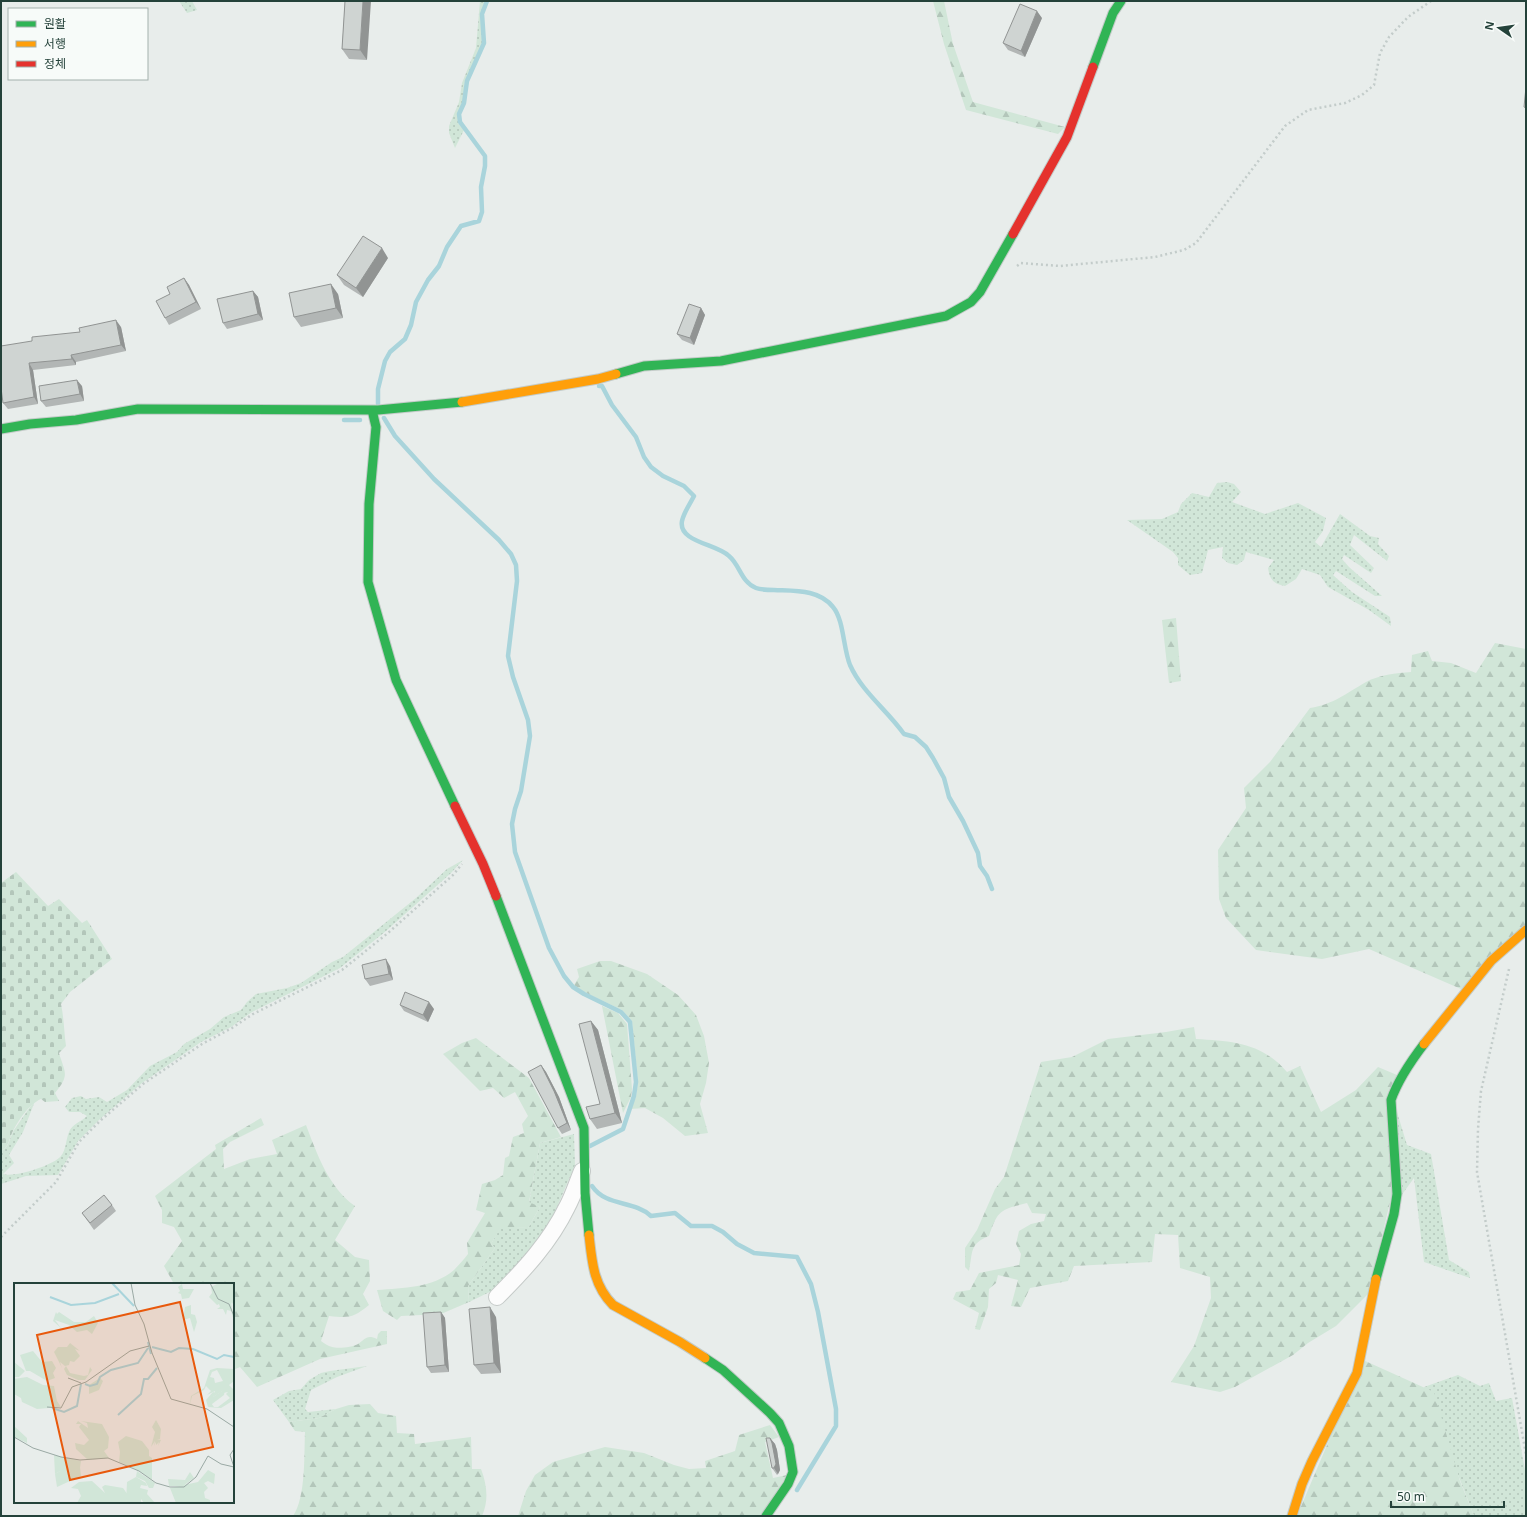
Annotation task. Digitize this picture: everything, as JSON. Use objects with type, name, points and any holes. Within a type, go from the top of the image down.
[{"type":"street","points":[[1,429],[30,424],[76,420],[138,409],[372,410],[480,400],[598,379],[644,366],[721,361],[946,316],[971,302],[988,280],[1067,137],[1113,13],[1121,1]]},
{"type":"street","points":[[372,410],[376,428],[367,534],[368,582],[396,680],[503,913],[584,1128],[583,1168],[592,1266],[602,1291],[614,1305],[680,1342],[722,1370],[770,1413],[782,1429],[789,1446],[793,1472],[788,1484],[766,1516]]},
{"type":"street","points":[[1292,1516],[1310,1467],[1357,1372],[1372,1295],[1381,1257],[1394,1214],[1397,1194],[1391,1119],[1391,1100],[1395,1089],[1414,1057],[1479,975],[1491,961],[1526,930]]},
{"type":"street","points":[[497,1297],[531,1261],[549,1237],[566,1208],[583,1168]]},
{"type":"path","points":[[1015,267],[1021,263],[1060,266],[1155,257],[1184,250],[1196,242],[1285,126],[1308,110],[1344,103],[1362,95],[1374,85],[1380,53],[1389,37],[1408,17],[1431,1]]},
{"type":"path","points":[[1,1237],[56,1182],[79,1142],[101,1120],[143,1084],[202,1044],[232,1028],[253,1014],[342,970],[388,933],[453,874],[464,861],[472,844]]},
{"type":"path","points":[[1510,965],[1481,1091],[1477,1172],[1526,1455]]},
{"type":"green space","points":[[179,1],[192,1],[197,10],[187,13]]},
{"type":"green space","points":[[480,1],[485,1],[480,14],[483,43],[465,81],[463,102],[458,113],[458,123],[464,130],[455,148],[449,133],[449,126],[459,102],[462,83],[476,48]]},
{"type":"green space","points":[[933,1],[944,1],[953,44],[973,102],[1065,127],[1058,134],[966,110],[944,44]]},
{"type":"green space","points":[[1227,482],[1234,484],[1241,492],[1232,502],[1265,514],[1298,503],[1326,518],[1323,531],[1315,542],[1321,547],[1340,514],[1370,536],[1379,538],[1378,544],[1389,556],[1387,561],[1354,535],[1350,545],[1374,568],[1371,573],[1344,555],[1342,559],[1382,596],[1375,596],[1336,571],[1333,575],[1352,592],[1390,617],[1391,626],[1369,610],[1328,587],[1320,575],[1302,569],[1296,579],[1285,586],[1275,583],[1270,576],[1268,568],[1274,560],[1246,552],[1244,560],[1237,565],[1228,563],[1222,558],[1223,547],[1208,550],[1202,573],[1190,575],[1178,565],[1178,558],[1173,552],[1127,520],[1162,519],[1178,512],[1181,504],[1192,493],[1209,497],[1217,483]]},
{"type":"green space","points":[[1176,618],[1181,681],[1169,683],[1162,620]]},
{"type":"green space","points":[[1495,643],[1526,649],[1526,924],[1461,989],[1369,949],[1322,959],[1256,950],[1226,918],[1219,899],[1218,850],[1246,808],[1244,788],[1270,762],[1310,708],[1333,701],[1376,678],[1411,672],[1412,655],[1428,651],[1432,661],[1451,663],[1476,673]]},
{"type":"green space","points":[[463,860],[451,873],[386,931],[340,968],[252,1012],[231,1027],[201,1042],[142,1083],[100,1119],[78,1141],[58,1175],[26,1176],[1,1184],[1,1151],[4,1150],[14,1130],[35,1101],[23,1132],[9,1155],[14,1163],[3,1174],[16,1174],[34,1170],[57,1160],[61,1156],[64,1151],[70,1129],[87,1116],[80,1112],[69,1112],[65,1107],[72,1098],[81,1096],[86,1099],[99,1097],[107,1102],[127,1090],[150,1066],[177,1052],[184,1044],[210,1029],[224,1017],[241,1010],[256,994],[287,988],[301,983],[332,962],[343,957],[416,898],[447,869]]},
{"type":"green space","points":[[16,872],[48,906],[59,899],[82,923],[87,920],[112,959],[70,992],[61,1004],[66,1046],[59,1053],[65,1074],[63,1082],[55,1093],[59,1101],[45,1102],[41,1099],[32,1105],[21,1118],[12,1133],[7,1146],[1,1151],[1,883]]},
{"type":"green space","points":[[600,961],[611,961],[647,974],[678,995],[696,1015],[704,1036],[709,1063],[706,1083],[700,1104],[708,1133],[685,1136],[663,1118],[645,1108],[630,1109],[636,1097],[638,1082],[632,1021],[622,1010],[584,992],[574,985],[579,977],[577,969]]},
{"type":"green space","points":[[602,1006],[618,1013],[627,1024],[632,1089],[631,1097],[623,1113]]},
{"type":"green space","points":[[1194,1027],[1196,1039],[1246,1045],[1267,1055],[1287,1072],[1300,1066],[1321,1112],[1356,1090],[1378,1067],[1397,1075],[1392,1194],[1368,1294],[1336,1326],[1308,1343],[1293,1355],[1235,1387],[1220,1392],[1171,1382],[1194,1346],[1211,1298],[1210,1277],[1180,1268],[1178,1235],[1155,1234],[1152,1262],[1074,1266],[1068,1281],[1030,1288],[1021,1307],[1011,1306],[1018,1280],[998,1275],[996,1283],[989,1289],[988,1307],[980,1330],[975,1329],[979,1313],[953,1299],[956,1292],[970,1290],[979,1273],[1019,1265],[1021,1254],[1016,1244],[1019,1231],[1031,1224],[1044,1221],[1046,1214],[1032,1213],[1027,1203],[1011,1207],[1001,1212],[995,1221],[989,1236],[978,1242],[973,1249],[969,1271],[965,1267],[965,1248],[977,1230],[995,1189],[1004,1177],[1041,1062],[1072,1057],[1108,1039]]},
{"type":"green space","points":[[476,1038],[529,1078],[561,1137],[540,1143],[529,1202],[540,1207],[528,1228],[501,1227],[491,1244],[495,1248],[468,1286],[469,1302],[441,1314],[401,1316],[397,1320],[383,1311],[377,1290],[407,1288],[427,1284],[446,1276],[456,1268],[468,1254],[467,1243],[485,1213],[476,1210],[482,1184],[495,1180],[503,1175],[505,1158],[509,1156],[513,1137],[524,1133],[522,1124],[528,1116],[515,1092],[504,1098],[493,1088],[480,1091],[443,1054],[462,1043]]},
{"type":"green space","points":[[1394,1102],[1407,1145],[1431,1154],[1449,1260],[1469,1272],[1470,1278],[1424,1262],[1414,1178],[1401,1196]]},
{"type":"green space","points":[[261,1118],[264,1125],[230,1142],[223,1149],[224,1169],[250,1159],[277,1154],[272,1140],[306,1125],[319,1159],[331,1180],[346,1199],[355,1206],[335,1240],[355,1257],[369,1260],[370,1281],[363,1294],[369,1305],[355,1315],[346,1317],[329,1316],[321,1341],[332,1347],[345,1347],[356,1345],[368,1337],[377,1339],[378,1334],[381,1331],[387,1331],[387,1344],[320,1359],[257,1387],[240,1367],[234,1370],[234,1283],[173,1283],[164,1266],[182,1241],[174,1227],[162,1223],[162,1210],[155,1196],[216,1149],[215,1145]]},
{"type":"green space","points":[[574,1134],[575,1165],[551,1221],[527,1255],[498,1288],[469,1302],[468,1286],[495,1248],[491,1244],[501,1226],[528,1228],[540,1207],[529,1203],[540,1143]]},
{"type":"green space","points":[[1363,1360],[1434,1392],[1460,1481],[1474,1516],[1297,1516]]},
{"type":"green space","points":[[367,1366],[337,1377],[311,1390],[305,1409],[308,1412],[336,1409],[319,1418],[289,1422],[273,1400],[289,1391],[301,1389],[309,1380],[321,1373]]},
{"type":"green space","points":[[1458,1375],[1480,1386],[1489,1383],[1496,1401],[1512,1398],[1526,1476],[1526,1516],[1474,1516],[1424,1387]]},
{"type":"green space","points":[[370,1404],[378,1413],[396,1416],[397,1433],[414,1434],[415,1444],[471,1437],[472,1469],[481,1469],[486,1487],[486,1504],[482,1516],[293,1516],[297,1508],[302,1487],[305,1432],[295,1431],[289,1422],[319,1418],[336,1409],[349,1405]]},
{"type":"green space","points":[[770,1425],[779,1437],[765,1442],[773,1478],[787,1475],[762,1516],[518,1516],[526,1491],[535,1475],[553,1462],[605,1447],[644,1453],[674,1465],[689,1469],[706,1468],[705,1461],[735,1451],[739,1435]]},
{"type":"building","points":[[345,1],[363,1],[360,50],[342,49]]},
{"type":"building","points":[[1020,4],[1037,11],[1021,51],[1003,43]]},
{"type":"building","points":[[1526,87],[1526,108],[1524,107]]},
{"type":"building","points":[[363,236],[382,248],[356,288],[337,275]]},
{"type":"building","points":[[184,278],[196,302],[165,318],[156,301],[170,294],[167,287]]},
{"type":"building","points":[[331,284],[336,308],[294,317],[289,293]]},
{"type":"building","points":[[253,291],[258,314],[223,323],[217,299]]},
{"type":"building","points":[[689,304],[701,308],[690,338],[677,334]]},
{"type":"building","points":[[116,320],[121,345],[71,355],[72,359],[29,363],[34,397],[3,403],[1,388],[1,346],[32,341],[32,337],[80,332],[79,328]]},
{"type":"building","points":[[77,380],[80,394],[41,401],[39,386]]},
{"type":"building","points":[[386,959],[389,974],[365,979],[362,965]]},
{"type":"building","points":[[405,992],[429,1002],[423,1015],[400,1005]]},
{"type":"building","points":[[591,1021],[615,1113],[590,1119],[586,1107],[600,1104],[579,1024]]},
{"type":"building","points":[[541,1065],[554,1091],[567,1123],[558,1128],[528,1072]]},
{"type":"building","points":[[104,1195],[112,1205],[90,1223],[82,1213]]},
{"type":"building","points":[[490,1307],[494,1363],[474,1365],[469,1309]]},
{"type":"building","points":[[441,1312],[445,1365],[427,1367],[423,1313]]},
{"type":"building","points":[[766,1438],[770,1438],[772,1443],[776,1464],[774,1468],[772,1468]]},
{"type":"waterway","points":[[378,404],[378,389],[385,361],[390,352],[405,339],[411,325],[416,302],[428,280],[439,266],[447,247],[461,226],[479,221],[482,212],[481,187],[485,166],[485,156],[460,122],[459,114],[464,103],[467,81],[484,43],[482,14],[487,1]]},
{"type":"waterway","points":[[599,386],[602,386],[612,405],[636,437],[644,457],[651,467],[663,476],[684,486],[694,496],[682,521],[682,528],[686,534],[700,542],[716,548],[729,556],[736,564],[747,582],[756,588],[765,590],[806,592],[821,597],[833,607],[839,619],[848,658],[855,675],[904,734],[915,737],[926,747],[944,778],[949,797],[963,821],[978,853],[980,866],[987,876],[992,889]]},
{"type":"waterway","points":[[384,418],[395,436],[434,479],[499,540],[511,554],[516,565],[517,581],[508,656],[513,677],[528,720],[530,736],[521,791],[512,824],[515,852],[549,948],[564,976],[573,987],[621,1012],[630,1022],[636,1082],[634,1096],[623,1129],[590,1146]]},
{"type":"waterway","points":[[344,420],[360,420]]},
{"type":"waterway","points":[[592,1186],[598,1193],[612,1201],[637,1208],[651,1216],[675,1213],[691,1226],[712,1226],[723,1232],[737,1244],[754,1253],[797,1257],[811,1284],[818,1312],[836,1409],[836,1426],[797,1490]]},
{"type":"traffic: fast","points":[[1093,67],[1113,13],[1121,1]]},
{"type":"traffic: fast","points":[[616,374],[644,366],[721,361],[946,316],[971,302],[980,292],[1013,234]]},
{"type":"traffic: fast","points":[[1,429],[30,424],[76,420],[138,409],[378,410],[462,402]]},
{"type":"traffic: fast","points":[[372,410],[376,427],[369,504],[368,582],[396,680],[455,806]]},
{"type":"traffic: fast","points":[[496,896],[584,1128],[585,1193],[589,1235]]},
{"type":"traffic: fast","points":[[1376,1279],[1394,1214],[1397,1194],[1391,1100],[1405,1071],[1424,1044]]},
{"type":"traffic: fast","points":[[705,1358],[723,1370],[770,1413],[779,1423],[789,1446],[793,1472],[788,1484],[766,1516]]},
{"type":"traffic: slow","points":[[462,402],[598,379],[616,374]]},
{"type":"traffic: slow","points":[[1424,1044],[1491,961],[1526,930]]},
{"type":"traffic: slow","points":[[589,1235],[597,1281],[606,1297],[613,1305],[680,1342],[705,1358]]},
{"type":"traffic: slow","points":[[1292,1516],[1302,1484],[1312,1461],[1357,1373],[1376,1279]]},
{"type":"traffic: jam","points":[[1013,234],[1067,137],[1093,67]]},
{"type":"traffic: jam","points":[[455,806],[483,864],[496,896]]}]
